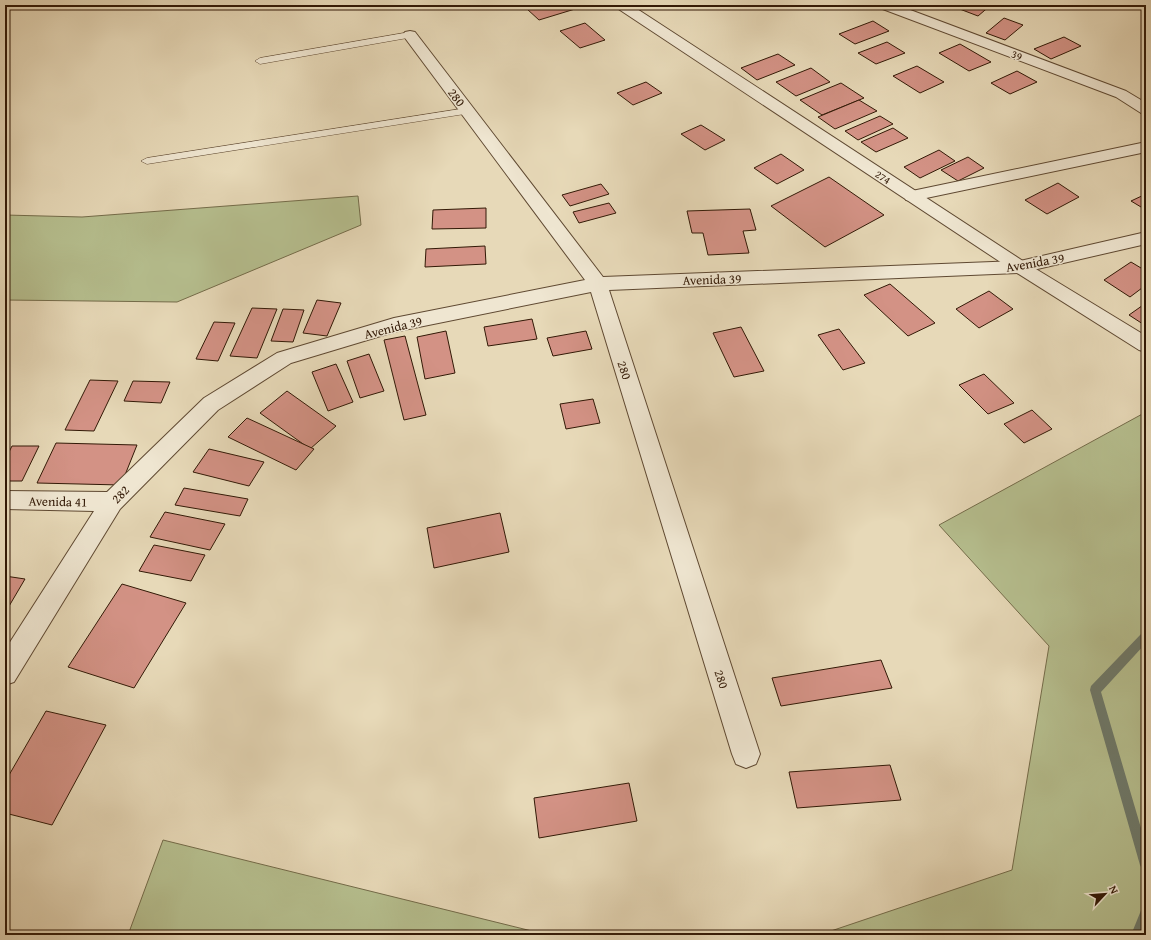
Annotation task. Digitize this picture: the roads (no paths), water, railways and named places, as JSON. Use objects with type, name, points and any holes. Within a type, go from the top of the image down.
[{"type":"street","name":"274","points":[[622,5],[1020,267],[1146,345]]},
{"type":"street","name":"39","points":[[885,5],[1121,94],[1146,110]]},
{"type":"street","name":"280","points":[[410,35],[598,284],[746,754]]},
{"type":"street","points":[[912,196],[1146,147]]},
{"type":"street","name":"Avenida 39","points":[[284,358],[394,325],[598,284],[1020,267],[1146,238]]},
{"type":"street","name":"282","points":[[5,673],[112,502],[211,404],[284,358]]},
{"type":"street","name":"Avenida 41","points":[[5,500],[112,502]]},
{"type":"lane","points":[[260,61],[410,35]]},
{"type":"lane","points":[[147,161],[467,111]]},
{"type":"waterway","points":[[1146,636],[1095,690],[1146,865]]},
{"type":"waterway","points":[[1137,935],[1146,912]]}]
